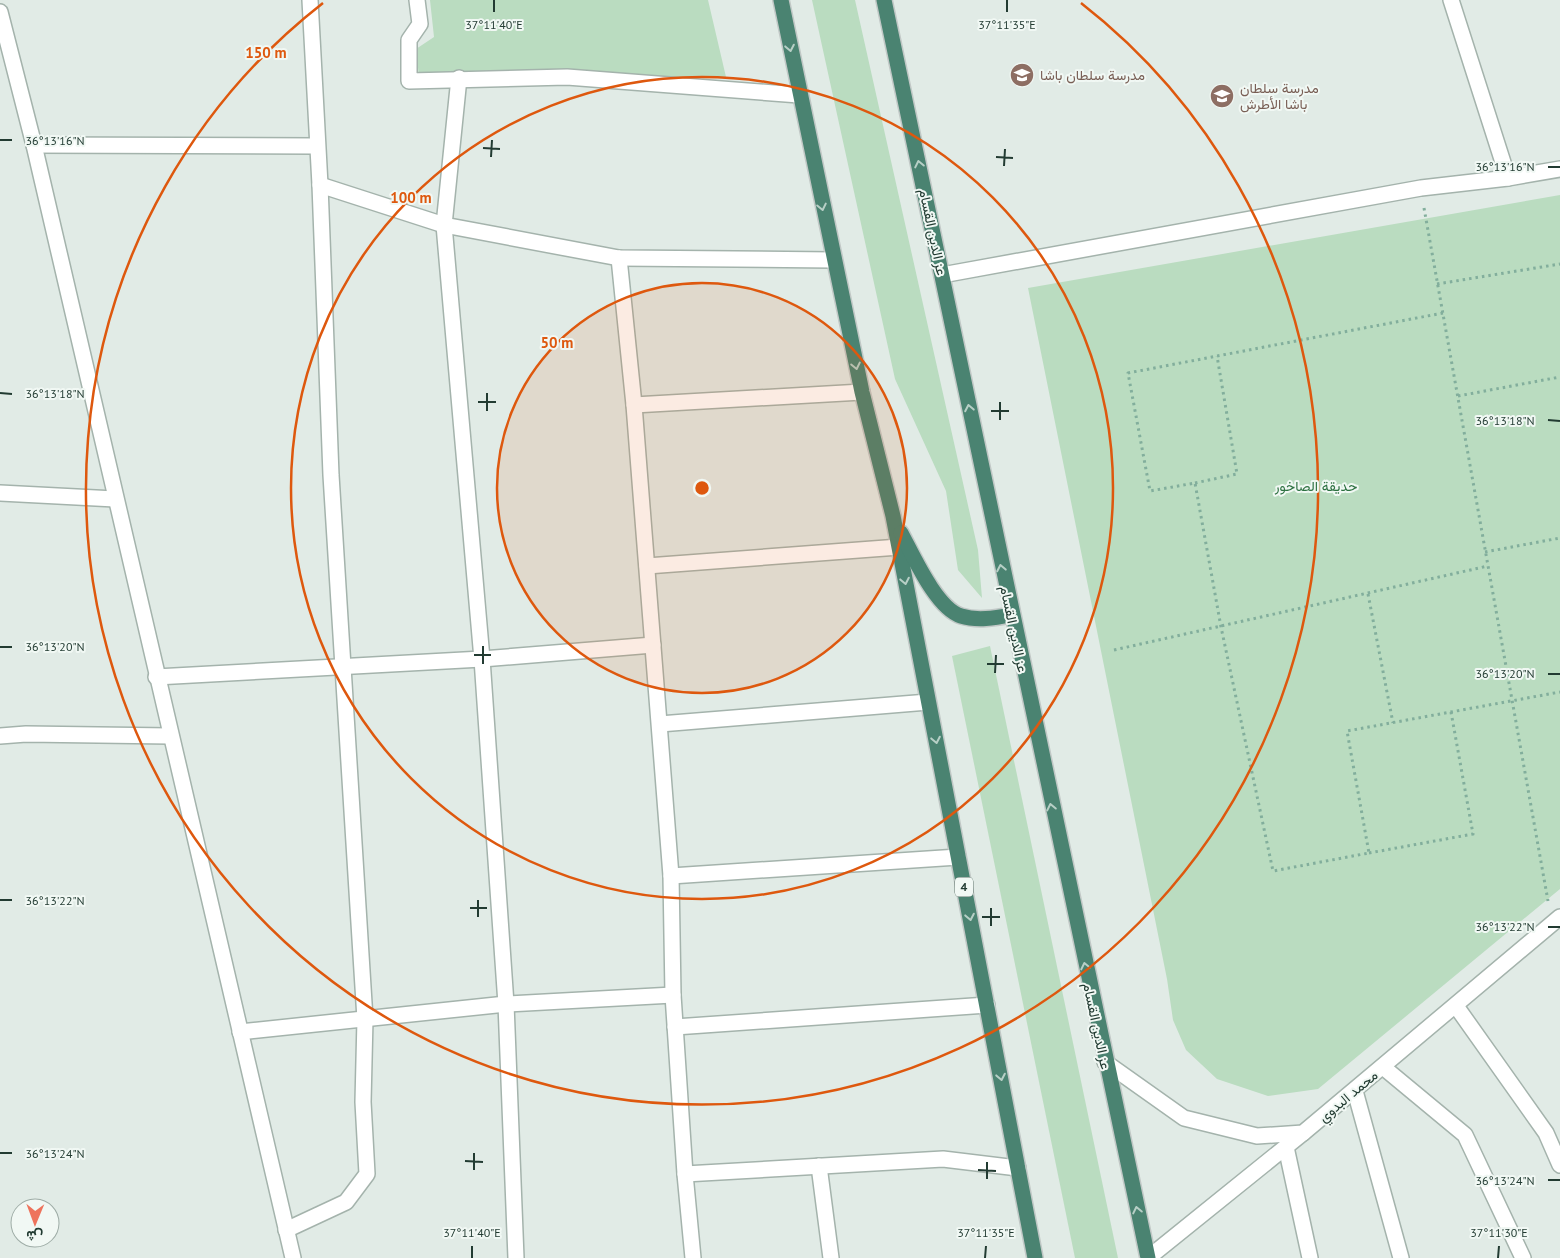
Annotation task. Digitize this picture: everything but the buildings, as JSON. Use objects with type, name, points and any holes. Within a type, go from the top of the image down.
[{"type":"highway","points":[[781,0],[833,260],[862,392],[893,516],[922,573],[939,598],[960,615],[989,619],[1011,615]]},
{"type":"highway","name":"عز الدين القسام","points":[[884,0],[1011,615],[1148,1258]]},
{"type":"highway","name":"4","points":[[893,516],[1035,1258]]},
{"type":"street","points":[[286,1230],[346,1202],[367,1174],[364,1102],[365,1019],[331,475],[320,185],[310,0]]},
{"type":"street","points":[[417,0],[420,24],[409,40],[409,81],[459,78],[567,77],[799,95]]},
{"type":"street","points":[[1451,0],[1508,178]]},
{"type":"street","points":[[0,12],[34,145],[156,677],[293,1258]]},
{"type":"street","points":[[459,78],[444,225],[482,659],[506,1004],[516,1258]]},
{"type":"street","points":[[34,145],[317,146]]},
{"type":"street","points":[[942,276],[1420,188],[1508,178],[1560,169]]},
{"type":"street","points":[[320,185],[444,225],[620,258],[833,260]]},
{"type":"street","points":[[620,258],[660,724],[671,876],[673,995],[685,1174],[693,1258]]},
{"type":"street","points":[[634,406],[862,392]]},
{"type":"street","points":[[0,493],[115,500]]},
{"type":"street","points":[[647,566],[899,547]]},
{"type":"street","points":[[156,677],[482,659],[653,645]]},
{"type":"street","points":[[660,724],[928,702]]},
{"type":"street","points":[[0,736],[26,734],[170,736]]},
{"type":"street","points":[[671,876],[958,857]]},
{"type":"street","name":"محمد البدوي","points":[[1148,1258],[1354,1091],[1556,921]]},
{"type":"street","points":[[240,1032],[506,1004],[673,995]]},
{"type":"street","points":[[675,1027],[987,1005]]},
{"type":"street","points":[[1456,1006],[1546,1133],[1560,1165]]},
{"type":"street","points":[[1105,1062],[1184,1118],[1257,1136],[1303,1133]]},
{"type":"street","points":[[1383,1067],[1465,1135],[1523,1258]]},
{"type":"street","points":[[1354,1091],[1401,1258]]},
{"type":"street","points":[[1286,1147],[1310,1258]]},
{"type":"street","points":[[685,1174],[942,1159],[1018,1168]]},
{"type":"street","points":[[819,1166],[830,1258]]},
{"type":"path","points":[[1420,188],[1512,699],[1556,921]]},
{"type":"path","points":[[1437,284],[1560,264]]},
{"type":"path","points":[[1217,356],[1238,474],[1150,491],[1128,373],[1217,356],[1443,313]]},
{"type":"path","points":[[1458,396],[1560,378]]},
{"type":"path","points":[[1195,483],[1221,627],[1273,871],[1473,834],[1450,712]]},
{"type":"path","points":[[1486,552],[1560,538]]},
{"type":"path","points":[[1114,650],[1488,566]]},
{"type":"path","points":[[1368,594],[1393,723]]},
{"type":"path","points":[[1369,853],[1347,731],[1512,699],[1560,692]]},
{"type":"green space","points":[[430,0],[708,0],[726,77],[419,77],[416,49],[434,37]]},
{"type":"green space","points":[[812,0],[855,0],[978,550],[982,598],[958,570],[946,491],[895,379]]},
{"type":"green space","name":"حديقة الصاخور","points":[[1560,195],[1560,889],[1318,1089],[1268,1096],[1217,1079],[1186,1050],[1173,1020],[1167,979],[1028,288]]},
{"type":"green space","points":[[990,646],[1118,1258],[1075,1258],[952,656]]},
{"type":"place","name":"مدرسة سلطان باشا","points":[[1022,75]]},
{"type":"place","name":"مدرسة سلطان باشا الأطرش","points":[[1222,96]]}]
